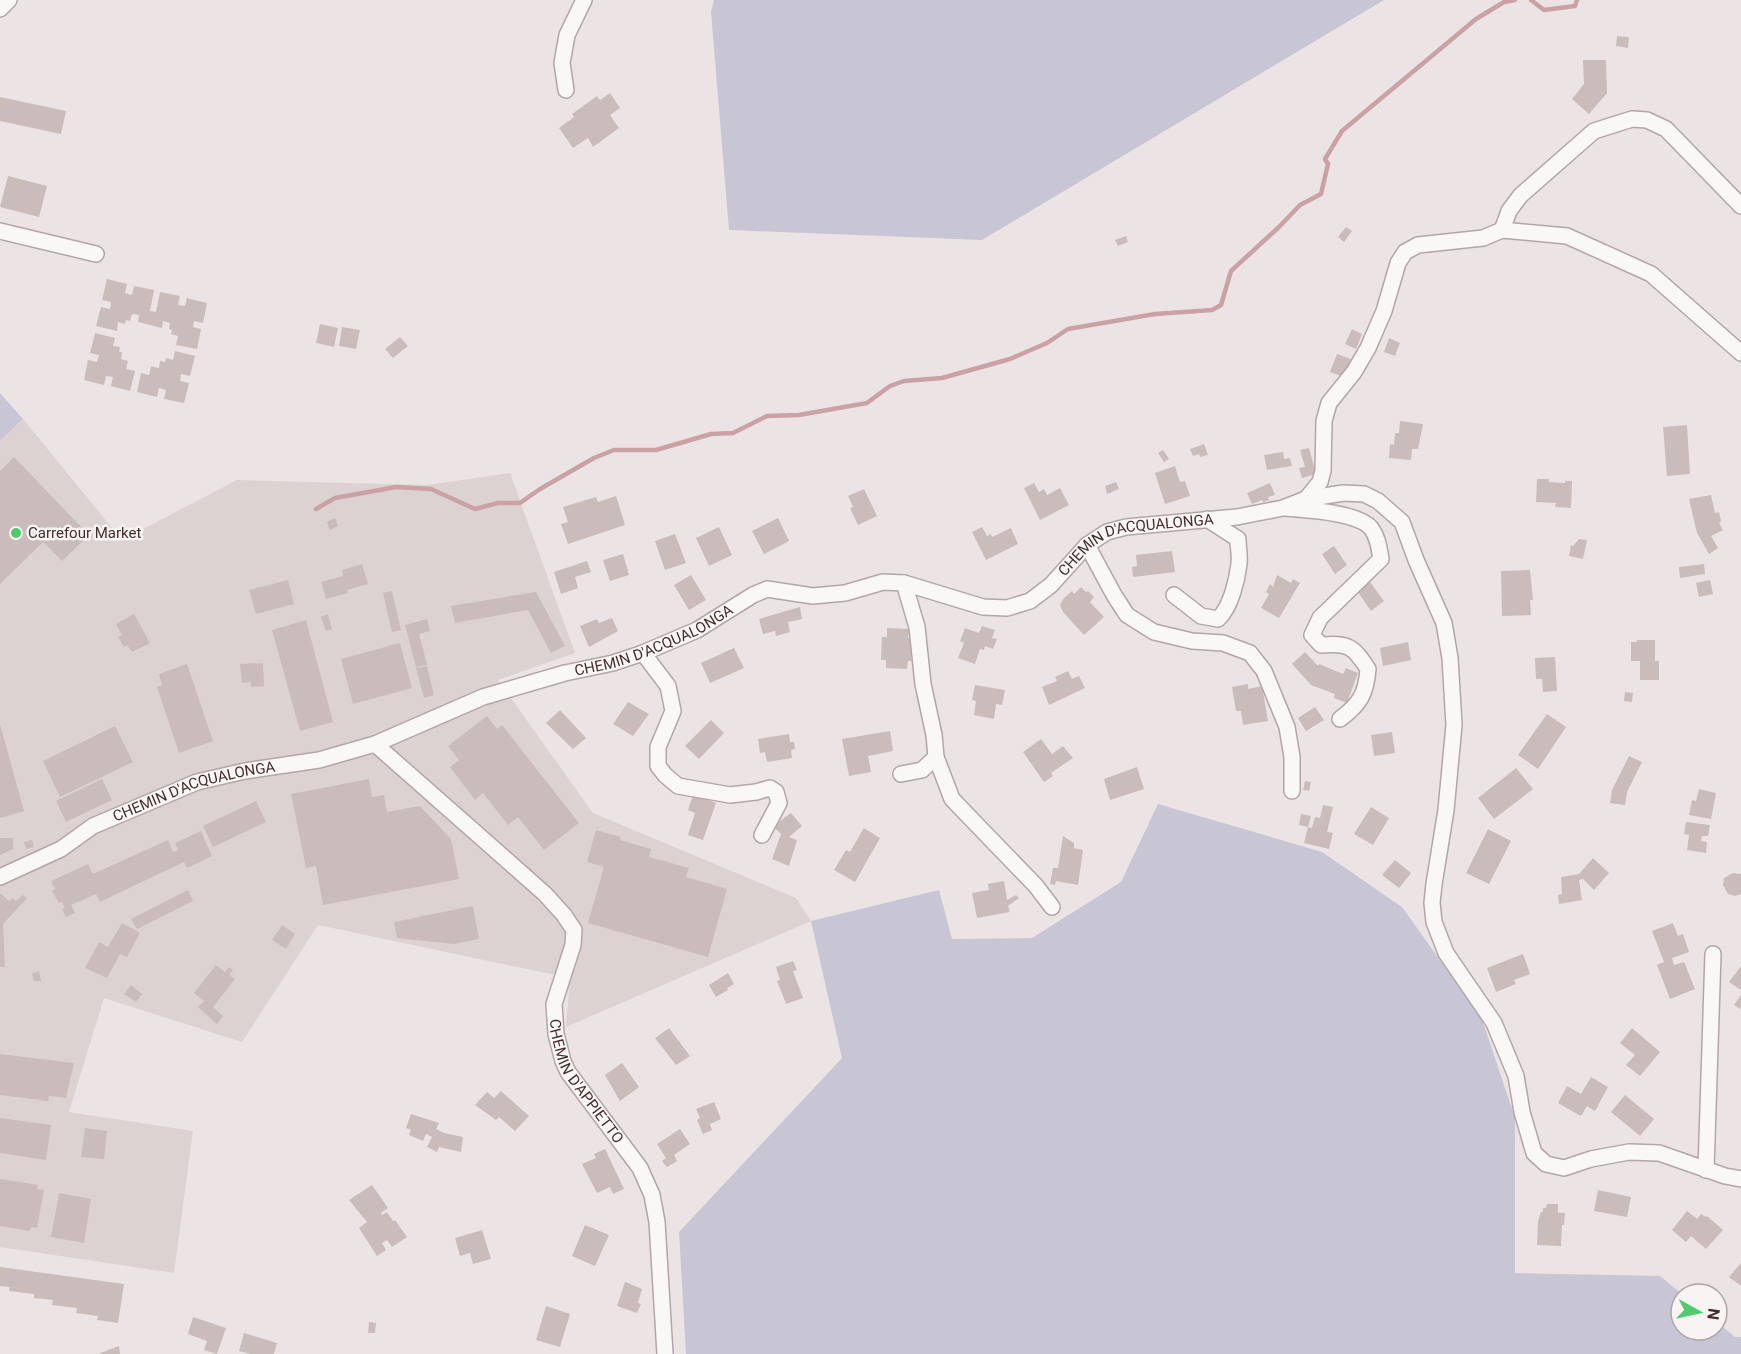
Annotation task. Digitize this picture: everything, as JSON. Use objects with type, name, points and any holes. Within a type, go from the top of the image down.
[{"type":"street","points":[[0,9],[9,0]]},
{"type":"street","points":[[566,90],[562,63],[567,35],[584,0]]},
{"type":"street","points":[[1502,230],[1509,212],[1521,195],[1594,131],[1632,118],[1647,120],[1666,129],[1741,206]]},
{"type":"street","points":[[1306,499],[1320,482],[1323,471],[1324,421],[1329,403],[1354,372],[1368,348],[1384,311],[1398,263],[1405,252],[1418,245],[1483,238],[1502,230],[1568,236],[1651,274],[1741,353]]},
{"type":"street","points":[[0,231],[96,254]]},
{"type":"street","name":"CHEMIN D'ACQUALONGA","points":[[0,877],[61,849],[93,826],[197,782],[245,771],[319,760],[375,744],[483,697],[643,653],[697,630],[753,595],[767,589],[813,596],[845,593],[883,582],[904,583],[983,607],[1007,608],[1030,601],[1051,585],[1087,544],[1107,532],[1126,527],[1237,517],[1283,508],[1306,499],[1343,493],[1364,494],[1378,501],[1402,522],[1444,623],[1450,658],[1454,725],[1446,810],[1432,903],[1434,922],[1446,952],[1494,1023],[1516,1076],[1522,1112],[1534,1153],[1546,1164],[1564,1168],[1592,1159],[1629,1152],[1659,1153],[1706,1170]]},
{"type":"street","points":[[1283,508],[1341,514],[1370,526],[1378,542],[1381,559],[1320,618],[1312,635],[1321,645],[1341,644],[1357,652],[1368,669],[1366,689],[1354,709],[1340,719]]},
{"type":"street","points":[[1174,595],[1201,616],[1218,618],[1223,614],[1234,586],[1239,562],[1238,539],[1207,519]]},
{"type":"street","points":[[1087,544],[1113,595],[1127,615],[1154,632],[1192,641],[1223,643],[1250,653],[1264,671],[1287,728],[1292,757],[1292,791]]},
{"type":"street","points":[[904,583],[917,627],[923,684],[936,757],[952,800],[1036,886],[1052,907]]},
{"type":"street","points":[[643,653],[668,686],[673,711],[658,747],[658,766],[678,786],[730,795],[770,788],[776,792],[779,803],[762,835]]},
{"type":"street","name":"CHEMIN D'APPIETTO","points":[[375,744],[545,894],[574,930],[573,945],[554,1004],[556,1034],[568,1072],[640,1168],[652,1195],[657,1222],[664,1354]]},
{"type":"street","points":[[901,774],[922,770],[936,757]]},
{"type":"street","points":[[1713,954],[1706,1170],[1741,1179]]},
{"type":"shaded area","points":[[714,0],[1384,0],[982,240],[729,230],[711,12]]},
{"type":"shaded area","points":[[0,393],[23,419],[0,441]]},
{"type":"shaded area","points":[[23,419],[122,540],[237,480],[427,485],[510,473],[575,653],[498,680],[593,813],[796,898],[811,921],[566,1027],[570,978],[318,925],[242,1042],[104,998],[69,1112],[193,1131],[174,1273],[0,1247],[0,441]]},
{"type":"shaded area","points":[[1158,804],[1322,852],[1402,907],[1482,1019],[1515,1118],[1515,1273],[1660,1276],[1669,1283],[1669,1342],[1729,1342],[1729,1332],[1735,1337],[1741,1337],[1741,1354],[686,1354],[679,1232],[842,1058],[811,921],[939,890],[952,939],[1032,938],[1121,882]]},
{"type":"building","points":[[1617,36],[1629,37],[1628,48],[1616,46]]},
{"type":"building","points":[[1583,60],[1606,60],[1607,93],[1589,114],[1572,99],[1584,84]]},
{"type":"building","points":[[610,93],[620,108],[610,115],[619,128],[593,147],[588,138],[573,148],[559,128],[574,117],[572,114],[597,96],[600,100]]},
{"type":"building","points":[[0,97],[66,111],[61,134],[0,121]]},
{"type":"building","points":[[8,176],[47,186],[39,217],[0,207]]},
{"type":"building","points":[[1346,227],[1352,231],[1344,242],[1338,237]]},
{"type":"building","points":[[1126,236],[1128,242],[1118,246],[1115,240]]},
{"type":"building","points":[[107,279],[127,284],[125,293],[132,295],[134,286],[154,290],[150,311],[156,312],[160,292],[180,296],[178,305],[185,306],[187,298],[207,303],[203,323],[194,321],[193,327],[201,329],[197,349],[176,345],[178,336],[171,334],[170,323],[163,321],[162,328],[138,322],[139,315],[132,314],[130,321],[126,320],[125,324],[118,322],[117,331],[96,326],[101,307],[110,309],[111,302],[102,300]]},
{"type":"building","points":[[320,324],[338,328],[334,347],[316,343]]},
{"type":"building","points":[[342,327],[360,330],[356,349],[339,346]]},
{"type":"building","points":[[1352,329],[1362,334],[1356,349],[1345,344]]},
{"type":"building","points":[[95,333],[115,338],[113,346],[120,347],[121,359],[128,361],[126,369],[135,371],[130,391],[111,386],[113,377],[106,376],[104,385],[84,380],[88,360],[97,362],[99,355],[90,353]]},
{"type":"building","points":[[400,337],[408,346],[393,358],[385,349]]},
{"type":"building","points":[[1389,338],[1400,343],[1395,356],[1384,352]]},
{"type":"building","points":[[175,351],[195,356],[190,376],[181,374],[180,381],[189,383],[184,403],[164,399],[166,390],[159,388],[157,397],[137,392],[141,373],[149,375],[151,366],[159,368],[160,361],[165,362],[166,358],[173,360]]},
{"type":"building","points":[[1337,354],[1351,359],[1344,377],[1330,372]]},
{"type":"building","points":[[1400,421],[1423,424],[1418,449],[1412,449],[1411,460],[1389,458],[1390,444],[1394,445],[1395,433],[1399,433]]},
{"type":"building","points":[[1687,425],[1690,474],[1667,476],[1663,427]]},
{"type":"building","points":[[1204,444],[1208,455],[1193,456],[1190,449]]},
{"type":"building","points":[[1309,448],[1316,474],[1302,478],[1299,468],[1305,467],[1300,450]]},
{"type":"building","points":[[1163,450],[1169,459],[1164,462],[1158,453]]},
{"type":"building","points":[[1283,452],[1284,459],[1290,458],[1292,466],[1267,470],[1264,455]]},
{"type":"building","points":[[14,457],[89,535],[62,561],[43,542],[0,584],[0,471]]},
{"type":"building","points":[[1175,466],[1180,482],[1185,481],[1190,496],[1165,504],[1155,473]]},
{"type":"building","points":[[1537,479],[1565,483],[1565,481],[1572,481],[1571,508],[1555,507],[1556,503],[1536,502]]},
{"type":"building","points":[[1116,482],[1119,489],[1107,494],[1105,486]]},
{"type":"building","points":[[1034,483],[1039,492],[1044,489],[1047,495],[1060,488],[1069,505],[1040,520],[1024,488]]},
{"type":"building","points":[[1270,483],[1275,495],[1268,497],[1269,500],[1252,504],[1247,493]]},
{"type":"building","points":[[864,489],[877,516],[858,525],[850,508],[853,507],[848,496]]},
{"type":"building","points":[[1711,495],[1715,513],[1719,512],[1721,521],[1719,523],[1723,530],[1711,536],[1718,548],[1709,554],[1697,533],[1689,499]]},
{"type":"building","points":[[616,496],[625,525],[568,544],[561,524],[568,522],[563,507],[596,497],[598,502]]},
{"type":"building","points":[[335,518],[338,526],[330,530],[327,522]]},
{"type":"building","points":[[778,518],[789,541],[764,554],[752,531]]},
{"type":"building","points":[[719,527],[732,555],[709,566],[696,538]]},
{"type":"building","points":[[982,527],[987,536],[991,534],[992,537],[1011,528],[1018,544],[986,560],[972,532]]},
{"type":"building","points":[[675,534],[686,563],[665,570],[655,541]]},
{"type":"building","points":[[1579,539],[1587,540],[1583,559],[1569,556],[1571,545],[1573,546]]},
{"type":"building","points":[[1334,546],[1347,565],[1335,574],[1322,554]]},
{"type":"building","points":[[1172,551],[1175,572],[1133,577],[1132,567],[1137,566],[1136,555]]},
{"type":"building","points":[[623,554],[629,575],[610,581],[603,560]]},
{"type":"building","points":[[587,561],[591,572],[575,577],[578,588],[561,594],[554,572]]},
{"type":"building","points":[[362,564],[368,584],[326,599],[321,582],[343,576],[342,570]]},
{"type":"building","points":[[1704,564],[1705,574],[1680,578],[1679,567]]},
{"type":"building","points":[[1530,570],[1533,600],[1530,600],[1531,615],[1502,616],[1501,571]]},
{"type":"building","points":[[691,575],[706,600],[689,610],[674,585]]},
{"type":"building","points":[[1277,575],[1291,583],[1293,579],[1300,583],[1279,618],[1261,608],[1269,594],[1266,592],[1270,584],[1273,587]]},
{"type":"building","points":[[288,580],[294,604],[256,614],[249,590]]},
{"type":"building","points":[[1710,580],[1713,594],[1699,597],[1696,583]]},
{"type":"building","points":[[1370,582],[1384,601],[1371,611],[1358,592]]},
{"type":"building","points":[[1081,587],[1094,597],[1090,602],[1104,617],[1084,635],[1063,612],[1060,605],[1072,591],[1074,594]]},
{"type":"building","points":[[392,591],[401,630],[392,632],[383,593]]},
{"type":"building","points":[[536,592],[565,646],[551,653],[528,610],[455,623],[451,606]]},
{"type":"building","points":[[800,607],[802,619],[788,622],[790,632],[776,636],[775,631],[763,634],[759,619]]},
{"type":"building","points":[[134,614],[150,643],[132,652],[127,645],[124,647],[118,637],[122,635],[116,624]]},
{"type":"building","points":[[328,614],[332,629],[326,631],[321,617]]},
{"type":"building","points":[[612,618],[618,631],[589,647],[580,626],[597,619],[599,623]]},
{"type":"building","points":[[427,619],[430,631],[419,634],[427,665],[416,667],[405,625]]},
{"type":"building","points":[[306,620],[333,722],[300,731],[272,630]]},
{"type":"building","points":[[982,626],[995,630],[992,638],[997,639],[993,649],[985,646],[984,650],[980,649],[975,664],[958,658],[964,643],[960,641],[965,628],[979,633]]},
{"type":"building","points":[[887,628],[909,629],[908,638],[912,638],[911,661],[908,661],[907,669],[886,668],[886,660],[881,660],[882,637],[887,637]]},
{"type":"building","points":[[1637,640],[1655,640],[1655,661],[1659,661],[1659,680],[1640,680],[1640,661],[1631,661],[1631,642],[1637,642]]},
{"type":"building","points":[[1408,642],[1411,660],[1383,666],[1380,648]]},
{"type":"building","points":[[400,643],[412,688],[353,704],[341,659]]},
{"type":"building","points":[[734,648],[744,668],[710,683],[701,663]]},
{"type":"building","points":[[1305,652],[1318,666],[1319,664],[1343,674],[1346,668],[1358,673],[1347,703],[1334,698],[1335,694],[1311,685],[1292,664]]},
{"type":"building","points":[[1555,657],[1557,691],[1543,692],[1542,679],[1536,679],[1535,658]]},
{"type":"building","points":[[263,663],[264,686],[251,687],[251,682],[242,683],[240,664]]},
{"type":"building","points":[[187,664],[213,741],[179,753],[157,687],[162,685],[159,674]]},
{"type":"building","points":[[427,666],[434,695],[424,698],[416,668]]},
{"type":"building","points":[[1068,671],[1072,679],[1079,676],[1085,688],[1049,705],[1042,687],[1057,681],[1055,677]]},
{"type":"building","points":[[1248,684],[1248,689],[1262,686],[1268,721],[1243,725],[1241,711],[1236,711],[1232,687]]},
{"type":"building","points":[[975,685],[1005,690],[1002,705],[996,704],[994,719],[974,715],[976,701],[972,700]]},
{"type":"building","points":[[1625,692],[1633,693],[1632,702],[1624,701]]},
{"type":"building","points":[[628,702],[649,714],[633,736],[613,724]]},
{"type":"building","points":[[1315,707],[1324,720],[1306,731],[1298,718]]},
{"type":"building","points":[[560,710],[586,738],[573,749],[546,723]]},
{"type":"building","points":[[1547,714],[1566,727],[1538,769],[1518,755]]},
{"type":"building","points":[[487,716],[497,729],[502,725],[579,823],[544,850],[518,817],[508,825],[483,793],[475,800],[450,767],[459,760],[448,746]]},
{"type":"building","points":[[711,720],[724,733],[699,759],[685,746]]},
{"type":"building","points":[[0,724],[24,811],[0,818]]},
{"type":"building","points":[[115,726],[133,762],[60,797],[43,761]]},
{"type":"building","points":[[890,731],[893,751],[868,756],[871,772],[849,776],[842,739]]},
{"type":"building","points":[[1392,732],[1395,753],[1374,756],[1371,735]]},
{"type":"building","points":[[789,734],[790,742],[794,742],[795,749],[791,750],[792,758],[767,762],[765,752],[760,753],[758,739]]},
{"type":"building","points":[[1041,739],[1052,754],[1063,746],[1073,758],[1051,773],[1053,776],[1044,782],[1023,752]]},
{"type":"building","points":[[1629,756],[1642,762],[1627,792],[1625,805],[1610,803],[1612,790]]},
{"type":"building","points":[[1137,767],[1144,789],[1110,800],[1104,779]]},
{"type":"building","points":[[1516,768],[1533,789],[1494,819],[1478,798]]},
{"type":"building","points":[[102,779],[112,800],[66,822],[56,801]]},
{"type":"building","points":[[369,779],[372,797],[384,795],[387,812],[420,806],[451,839],[459,879],[323,905],[316,866],[306,868],[291,794]]},
{"type":"building","points":[[1305,781],[1311,782],[1309,791],[1303,790]]},
{"type":"building","points":[[1699,789],[1716,793],[1711,819],[1689,815],[1692,800],[1696,801]]},
{"type":"building","points":[[693,795],[716,803],[703,840],[688,835],[695,813],[688,810]]},
{"type":"building","points":[[256,801],[266,822],[213,847],[203,826]]},
{"type":"building","points":[[1323,805],[1333,807],[1327,832],[1333,833],[1329,849],[1304,843],[1308,827],[1312,828],[1315,817],[1320,818]]},
{"type":"building","points":[[1371,807],[1389,818],[1373,845],[1354,834]]},
{"type":"building","points":[[791,813],[802,826],[789,837],[797,840],[789,866],[772,859],[781,834],[773,826]]},
{"type":"building","points":[[1301,814],[1311,816],[1308,827],[1299,825]]},
{"type":"building","points":[[1686,822],[1710,825],[1708,836],[1702,836],[1701,841],[1707,842],[1706,853],[1687,850],[1689,835],[1684,834]]},
{"type":"building","points":[[864,828],[880,838],[855,882],[834,870],[846,850],[850,852]]},
{"type":"building","points":[[1488,829],[1511,841],[1489,884],[1466,873]]},
{"type":"building","points":[[596,830],[651,849],[649,857],[689,868],[686,877],[727,889],[708,957],[588,923],[604,867],[587,862]]},
{"type":"building","points":[[201,831],[212,856],[187,868],[184,862],[100,902],[96,894],[71,905],[75,913],[66,917],[62,909],[65,908],[62,902],[59,903],[52,891],[55,889],[51,881],[88,864],[93,874],[168,840],[173,852],[178,850],[175,843]]},
{"type":"building","points":[[1063,836],[1074,843],[1074,848],[1083,850],[1078,885],[1056,881],[1055,885],[1050,884],[1053,868],[1058,868]]},
{"type":"building","points":[[0,838],[13,838],[13,849],[0,855]]},
{"type":"building","points":[[32,840],[34,847],[26,849],[24,842]]},
{"type":"building","points":[[1593,858],[1609,873],[1594,890],[1583,879],[1579,880],[1582,900],[1559,904],[1558,895],[1562,894],[1561,877],[1579,874]]},
{"type":"building","points":[[1395,860],[1411,873],[1399,888],[1382,875]]},
{"type":"building","points":[[1733,873],[1741,874],[1741,894],[1735,896],[1728,894],[1723,885],[1724,878]]},
{"type":"building","points":[[1004,881],[1007,900],[1016,895],[1019,898],[1008,906],[1010,912],[977,918],[972,893],[989,890],[988,884]]},
{"type":"building","points":[[188,890],[193,901],[137,929],[131,919]]},
{"type":"building","points":[[0,893],[9,901],[13,898],[16,901],[23,895],[27,898],[3,924],[5,967],[0,967]]},
{"type":"building","points":[[473,906],[479,939],[454,944],[397,938],[394,922]]},
{"type":"building","points":[[122,923],[140,933],[127,957],[120,954],[107,978],[85,968],[99,942],[108,947]]},
{"type":"building","points":[[1673,923],[1678,936],[1683,934],[1689,952],[1672,958],[1674,965],[1684,962],[1695,989],[1670,999],[1657,965],[1664,962],[1652,931]]},
{"type":"building","points":[[282,925],[295,934],[286,949],[272,940]]},
{"type":"building","points":[[1523,954],[1530,974],[1514,980],[1516,984],[1496,992],[1487,968]]},
{"type":"building","points":[[793,961],[797,970],[793,971],[803,998],[786,1004],[777,981],[780,980],[776,967]]},
{"type":"building","points":[[216,965],[225,972],[229,967],[233,970],[229,975],[235,979],[213,1007],[223,1016],[217,1024],[198,1007],[204,1001],[194,993]]},
{"type":"building","points":[[1741,966],[1741,990],[1729,982]]},
{"type":"building","points":[[39,971],[41,981],[34,981],[32,974]]},
{"type":"building","points":[[728,973],[734,984],[716,997],[709,985]]},
{"type":"building","points":[[131,985],[142,994],[136,1002],[124,994]]},
{"type":"building","points":[[1741,995],[1741,1009],[1734,1005]]},
{"type":"building","points":[[669,1028],[690,1056],[676,1065],[655,1038]]},
{"type":"building","points":[[1632,1028],[1660,1052],[1640,1076],[1626,1065],[1635,1055],[1620,1043]]},
{"type":"building","points":[[0,1054],[74,1063],[66,1098],[49,1096],[48,1101],[0,1095]]},
{"type":"building","points":[[622,1063],[639,1087],[620,1101],[605,1075]]},
{"type":"building","points":[[1591,1077],[1608,1087],[1595,1111],[1587,1106],[1581,1116],[1558,1103],[1567,1086],[1581,1094]]},
{"type":"building","points":[[501,1091],[529,1116],[515,1131],[499,1117],[496,1120],[475,1105],[487,1092],[494,1098]]},
{"type":"building","points":[[1625,1095],[1654,1119],[1640,1136],[1611,1112]]},
{"type":"building","points":[[714,1102],[721,1119],[710,1124],[712,1130],[703,1134],[697,1120],[700,1118],[696,1109]]},
{"type":"building","points":[[411,1114],[439,1123],[436,1129],[444,1133],[463,1137],[461,1152],[439,1147],[437,1152],[427,1147],[432,1137],[426,1134],[423,1141],[409,1135],[411,1130],[406,1128]]},
{"type":"building","points":[[0,1118],[51,1125],[46,1160],[0,1153]]},
{"type":"building","points":[[85,1128],[107,1131],[104,1159],[81,1157]]},
{"type":"building","points":[[680,1129],[690,1144],[674,1155],[677,1161],[667,1167],[662,1161],[666,1158],[657,1144]]},
{"type":"building","points":[[605,1149],[624,1189],[613,1194],[610,1187],[597,1193],[582,1164],[596,1158],[594,1154]]},
{"type":"building","points":[[0,1179],[38,1185],[37,1189],[44,1190],[37,1228],[31,1227],[30,1231],[0,1226]]},
{"type":"building","points":[[372,1185],[388,1208],[381,1213],[382,1215],[387,1212],[407,1237],[392,1247],[387,1240],[382,1243],[386,1250],[377,1256],[359,1228],[367,1222],[349,1200]]},
{"type":"building","points":[[1598,1190],[1631,1197],[1627,1217],[1594,1211]]},
{"type":"building","points":[[59,1193],[91,1199],[84,1243],[51,1237]]},
{"type":"building","points":[[1547,1204],[1558,1204],[1558,1213],[1565,1213],[1561,1246],[1537,1245],[1538,1221]]},
{"type":"building","points":[[1687,1211],[1697,1219],[1701,1214],[1707,1216],[1723,1230],[1706,1249],[1691,1236],[1686,1242],[1672,1230]]},
{"type":"building","points":[[585,1225],[609,1235],[595,1266],[572,1256]]},
{"type":"building","points":[[482,1230],[491,1259],[473,1264],[470,1253],[460,1256],[455,1238]]},
{"type":"building","points":[[1741,1263],[1741,1286],[1729,1277]]},
{"type":"building","points":[[0,1267],[124,1284],[118,1323],[97,1320],[98,1316],[76,1313],[77,1308],[52,1305],[53,1300],[34,1298],[34,1294],[9,1291],[10,1287],[0,1286]]},
{"type":"building","points":[[625,1282],[642,1289],[638,1303],[641,1304],[637,1313],[617,1306]]},
{"type":"building","points":[[546,1306],[570,1314],[560,1347],[536,1340]]},
{"type":"building","points":[[193,1317],[226,1328],[217,1354],[204,1350],[207,1341],[188,1334]]},
{"type":"building","points":[[369,1322],[376,1323],[375,1333],[368,1333]]},
{"type":"building","points":[[244,1333],[277,1343],[274,1354],[251,1354],[239,1351]]},
{"type":"building","points":[[119,1346],[120,1354],[98,1354]]},
{"type":"waterway","points":[[316,509],[335,498],[396,487],[431,489],[475,509],[498,503],[520,503],[594,458],[614,450],[656,450],[711,434],[733,433],[767,416],[799,415],[867,403],[890,386],[904,381],[942,378],[1010,359],[1047,343],[1068,329],[1155,314],[1212,310],[1221,305],[1231,271],[1300,205],[1321,194],[1328,164],[1325,159],[1342,131],[1476,19],[1504,2],[1515,0]]},
{"type":"waterway","points":[[1531,0],[1544,10],[1575,6],[1577,0]]},
{"type":"place","name":"Carrefour Market","points":[[16,533]]}]
